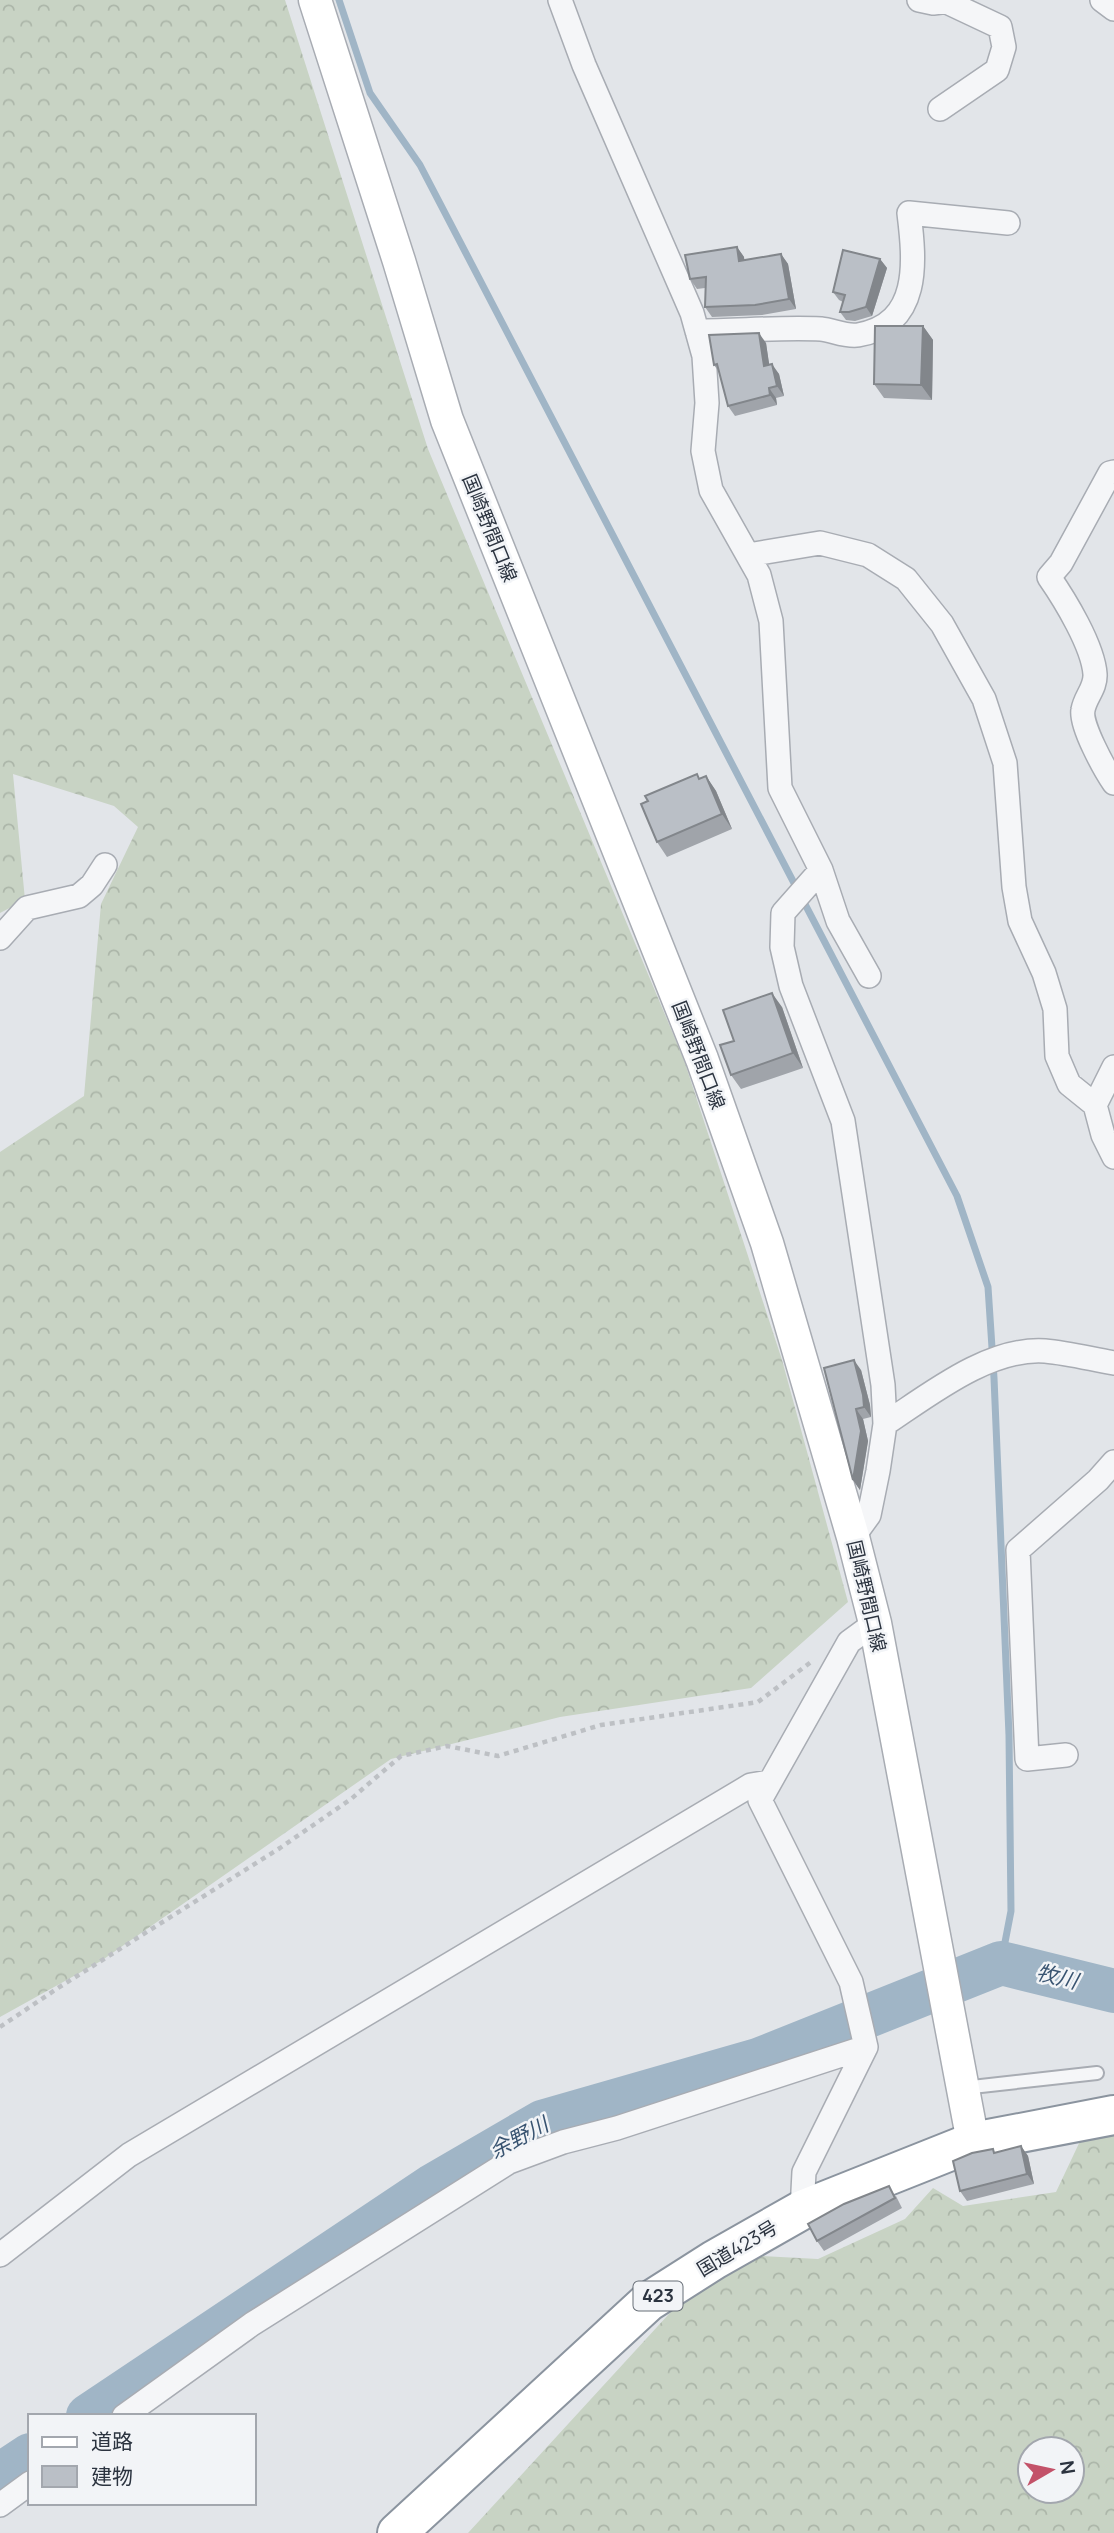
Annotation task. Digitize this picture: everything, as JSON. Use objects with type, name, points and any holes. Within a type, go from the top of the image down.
[{"type":"highway","name":"国道423号","points":[[397,2533],[648,2302],[714,2260],[802,2210],[973,2142],[1114,2115]]},
{"type":"main road","name":"国崎野間口線","points":[[315,0],[400,261],[447,420],[702,1059],[767,1243],[853,1537],[874,1623],[973,2142]]},
{"type":"street","points":[[560,0],[584,65],[692,313],[704,356],[707,403],[703,451],[711,491],[760,575],[771,621],[780,788],[821,870],[838,921],[869,976]]},
{"type":"street","points":[[919,0],[933,3],[952,1],[1000,27],[1004,47],[997,70],[940,109]]},
{"type":"street","points":[[1102,0],[1114,9]]},
{"type":"street","points":[[697,331],[822,329],[856,336],[883,326],[899,313],[912,286],[913,244],[909,213],[1008,223]]},
{"type":"street","points":[[1111,772],[1083,721],[1083,708],[1092,693],[1095,674],[1085,642],[1064,599],[1049,576],[1061,563],[1110,473],[1114,472]]},
{"type":"street","points":[[748,555],[820,543],[868,555],[906,579],[942,624],[984,699],[1005,763],[1014,887],[1020,921],[1044,973],[1055,1009],[1057,1056],[1069,1084],[1095,1105],[1103,1135],[1114,1157]]},
{"type":"street","points":[[0,938],[27,908],[79,896],[92,885],[105,865]]},
{"type":"street","points":[[821,870],[783,913],[782,947],[791,986],[843,1121],[883,1385],[885,1424],[869,1515],[853,1537]]},
{"type":"street","points":[[1095,1105],[1114,1068]]},
{"type":"street","points":[[885,1424],[967,1370],[1014,1354],[1042,1351],[1114,1363]]},
{"type":"street","points":[[1066,1755],[1027,1759],[1018,1550],[1098,1480],[1114,1462]]},
{"type":"street","points":[[802,2210],[804,2172],[866,2047],[851,1982],[760,1800],[849,1642],[874,1623]]},
{"type":"street","points":[[0,2255],[129,2155],[751,1785],[769,1783]]},
{"type":"street","points":[[127,2414],[252,2324],[509,2162],[563,2142],[617,2128],[866,2047]]},
{"type":"street","points":[[0,2505],[28,2484]]},
{"type":"lane","points":[[963,2088],[1097,2073]]},
{"type":"path","points":[[0,2027],[58,1987],[290,1841],[351,1799],[401,1756],[447,1746],[498,1756],[601,1725],[758,1702],[826,1650],[849,1642]]},
{"type":"green space","points":[[0,0],[285,0],[428,449],[684,1060],[782,1360],[848,1602],[751,1688],[560,1717],[391,1759],[101,1961],[0,2017],[0,1152],[84,1096],[101,904],[138,827],[114,806],[13,774],[25,900],[0,913]]},
{"type":"green space","points":[[1114,2136],[1114,2533],[468,2533],[679,2303],[762,2256],[818,2259],[905,2219],[933,2188],[963,2206],[1056,2192],[1082,2137]]},
{"type":"building","points":[[737,247],[739,261],[781,254],[789,299],[755,305],[705,307],[706,277],[690,279],[685,255]]},
{"type":"building","points":[[843,250],[880,259],[866,307],[849,312],[840,312],[845,295],[833,292]]},
{"type":"building","points":[[875,326],[923,326],[921,385],[874,384]]},
{"type":"building","points":[[759,333],[764,366],[772,364],[777,386],[769,388],[770,395],[728,406],[717,364],[714,365],[709,335]]},
{"type":"building","points":[[697,774],[699,779],[706,776],[722,814],[657,842],[641,804],[648,801],[645,796]]},
{"type":"building","points":[[772,993],[793,1053],[731,1075],[720,1045],[734,1041],[723,1010]]},
{"type":"building","points":[[854,1360],[864,1407],[856,1409],[861,1431],[853,1480],[824,1368]]},
{"type":"building","points":[[1021,2146],[1027,2174],[960,2191],[953,2161],[972,2153],[993,2149],[994,2153]]},
{"type":"building","points":[[889,2186],[895,2198],[817,2241],[808,2224],[844,2204]]},
{"type":"waterway","points":[[339,0],[370,93],[420,165],[957,1196],[988,1287],[1009,1735],[1011,1911],[1001,1963]]},
{"type":"waterway","name":"余野川","points":[[91,2414],[432,2186],[542,2122],[758,2060],[1001,1963],[1114,1991]]},
{"type":"waterway","name":"余野川","points":[[0,2475],[28,2456]]},
{"type":"water label","name":"牧川","points":[[1057,1977]]}]
